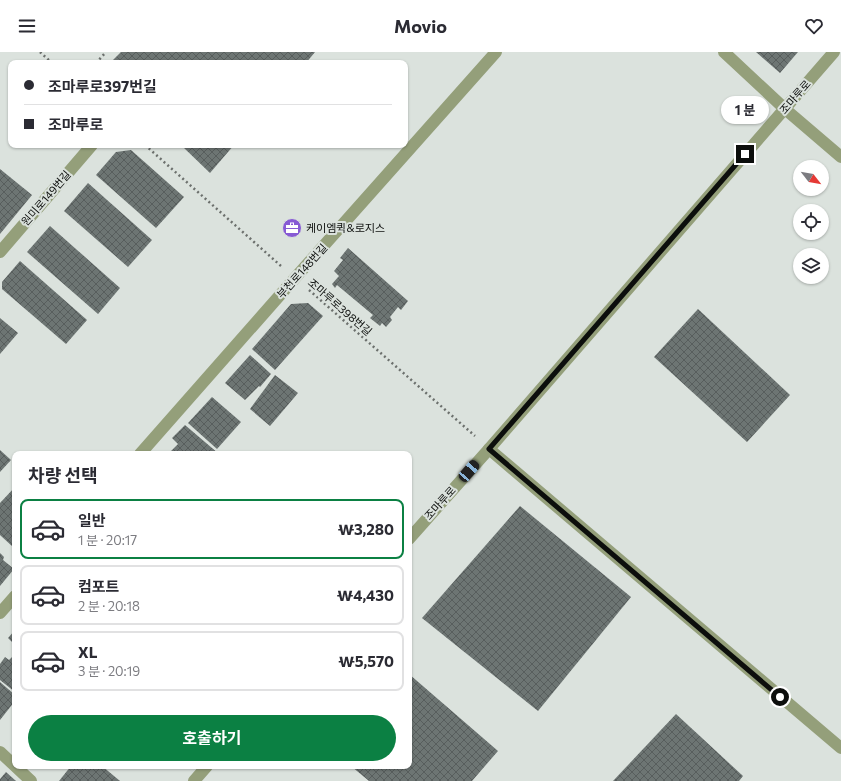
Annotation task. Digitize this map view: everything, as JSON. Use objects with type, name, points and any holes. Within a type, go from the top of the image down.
[{"type":"street","name":"부천로148번길","points":[[143,451],[496,52]]},
{"type":"street","points":[[724,52],[841,157]]},
{"type":"street","name":"조마루로","points":[[412,535],[489,449],[834,52]]},
{"type":"street","name":"원미로149번길","points":[[0,252],[89,148]]},
{"type":"street","points":[[489,449],[841,748]]},
{"type":"street","points":[[0,614],[12,600]]},
{"type":"street","points":[[0,752],[12,763]]},
{"type":"street","points":[[18,769],[31,781]]},
{"type":"street","points":[[194,781],[204,769]]},
{"type":"path","points":[[40,52],[49,60]]},
{"type":"path","points":[[99,60],[106,52]]},
{"type":"path","name":"조마루로398번길","points":[[148,148],[489,449]]},
{"type":"building","points":[[121,52],[315,52],[308,60],[113,60]]},
{"type":"building","points":[[756,52],[798,52],[780,73]]},
{"type":"building","points":[[184,148],[231,148],[210,173]]},
{"type":"building","points":[[131,150],[184,197],[156,228],[96,175],[116,152]]},
{"type":"building","points":[[0,169],[32,195],[0,234]]},
{"type":"building","points":[[88,183],[152,240],[128,267],[64,211]]},
{"type":"building","points":[[50,226],[120,288],[98,314],[27,252]]},
{"type":"building","points":[[348,248],[408,301],[401,310],[398,307],[390,317],[392,320],[386,327],[382,323],[380,326],[370,318],[373,315],[337,285],[335,288],[332,284],[339,276],[334,271],[343,260],[340,258]]},
{"type":"building","points":[[20,261],[87,320],[66,344],[2,289],[2,282]]},
{"type":"building","points":[[308,303],[323,316],[275,370],[252,349],[291,304]]},
{"type":"building","points":[[698,309],[790,395],[747,442],[654,357]]},
{"type":"building","points":[[0,318],[18,333],[0,354]]},
{"type":"building","points":[[250,355],[271,374],[260,387],[259,386],[245,400],[225,383]]},
{"type":"building","points":[[275,375],[298,393],[270,426],[250,409]]},
{"type":"building","points":[[212,397],[241,422],[217,449],[188,423]]},
{"type":"building","points":[[185,425],[215,451],[171,451],[178,444],[172,438]]},
{"type":"building","points":[[0,450],[11,460],[0,472]]},
{"type":"building","points":[[12,490],[12,546],[0,535],[0,503]]},
{"type":"building","points":[[520,506],[631,597],[538,711],[422,618]]},
{"type":"building","points":[[0,553],[4,557],[3,560],[12,567],[12,571],[0,586]]},
{"type":"building","points":[[12,633],[12,642],[8,638]]},
{"type":"building","points":[[5,657],[9,660],[12,657],[12,690],[0,680],[0,664]]},
{"type":"building","points":[[412,677],[498,751],[472,781],[369,781],[355,769],[412,769]]},
{"type":"building","points":[[0,682],[12,692],[12,705],[0,720]]},
{"type":"building","points":[[676,714],[743,776],[739,781],[613,781]]},
{"type":"building","points":[[69,769],[106,769],[120,781],[59,781]]},
{"type":"building","points":[[6,772],[16,781],[0,781]]},
{"type":"place","name":"케이엠퀵&로지스","points":[[292,228]]},
{"type":"route","points":[[745,154],[489,449],[780,697]]}]
